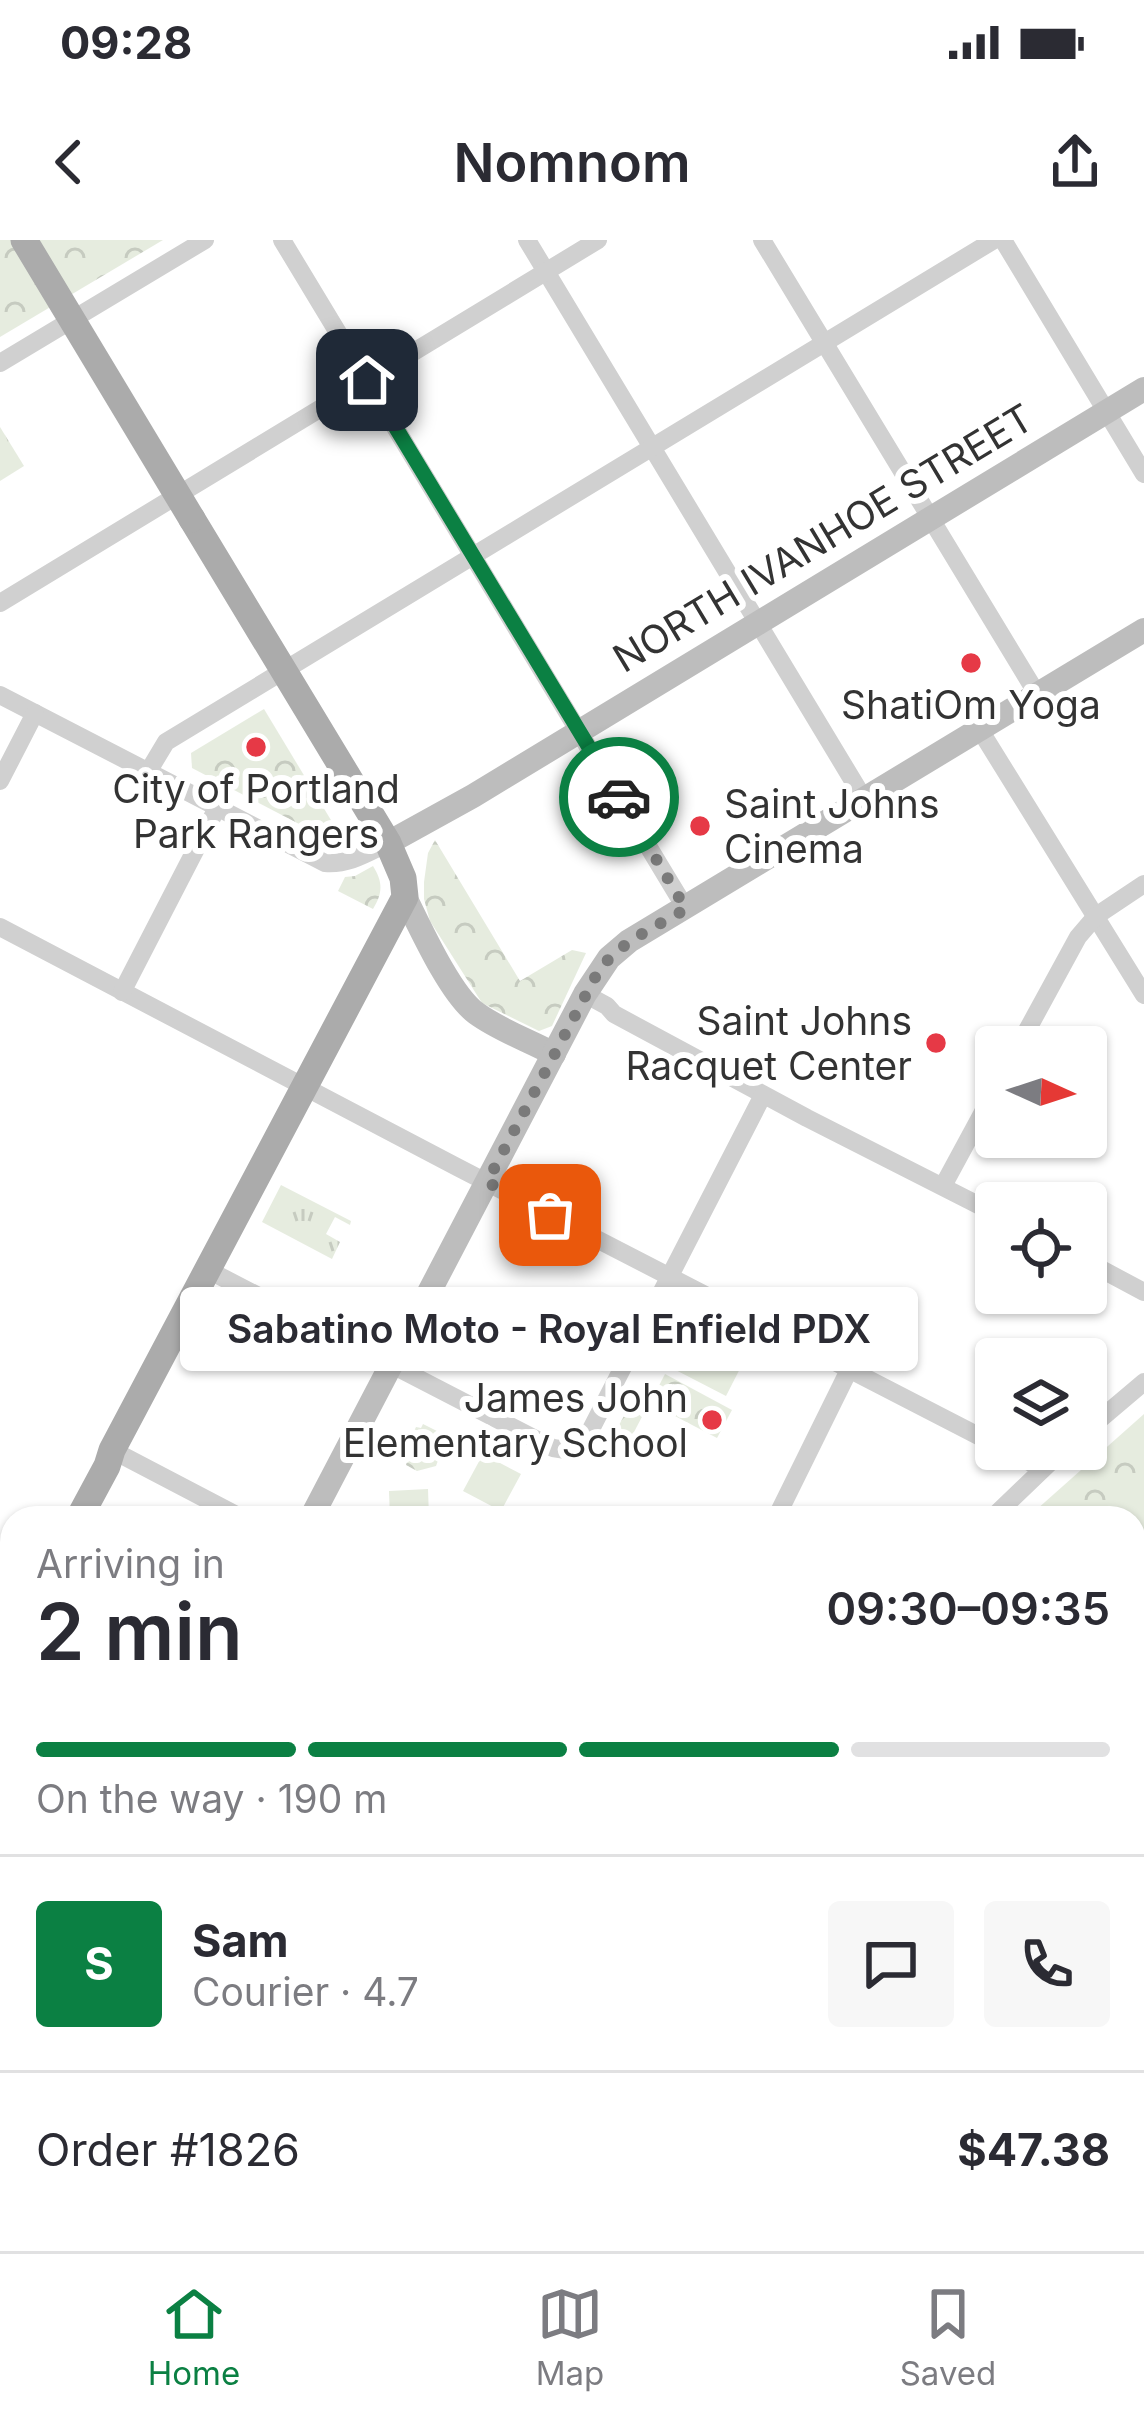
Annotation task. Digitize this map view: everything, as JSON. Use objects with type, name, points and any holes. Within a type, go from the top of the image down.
[{"type":"main road","points":[[24,240],[388,843],[403,878],[405,898],[85,1506]]},
{"type":"street","points":[[0,363],[205,240]]},
{"type":"street","points":[[282,240],[686,909]]},
{"type":"street","points":[[527,240],[864,799]]},
{"type":"street","points":[[0,603],[598,240]]},
{"type":"street","points":[[762,240],[1037,694]]},
{"type":"street","points":[[148,772],[166,742],[999,240],[1144,474]]},
{"type":"street","name":"NORTH IVANHOE STREET","points":[[388,843],[580,732],[1144,389]]},
{"type":"street","points":[[317,1506],[585,994],[617,950],[1144,630]]},
{"type":"street","points":[[0,695],[325,863],[354,860],[388,843]]},
{"type":"street","points":[[0,781],[35,713]]},
{"type":"street","points":[[980,730],[1144,995]]},
{"type":"street","points":[[122,992],[217,808]]},
{"type":"street","points":[[1029,1026],[1078,937],[1096,916],[1144,884]]},
{"type":"street","points":[[405,898],[467,1005],[554,1054]]},
{"type":"street","points":[[0,927],[975,1434]]},
{"type":"street","points":[[585,994],[763,1095],[975,1203]]},
{"type":"street","points":[[208,1270],[549,1446],[572,1451],[587,1436],[763,1095]]},
{"type":"street","points":[[943,1186],[975,1127]]},
{"type":"street","points":[[1107,1272],[1144,1292]]},
{"type":"street","points":[[782,1506],[849,1370]]},
{"type":"street","points":[[1107,1413],[1144,1382]]},
{"type":"street","points":[[112,1450],[219,1506]]},
{"type":"street","points":[[1004,1506],[1039,1470]]},
{"type":"green space","points":[[0,240],[163,240],[0,337]]},
{"type":"green space","points":[[0,427],[24,466],[0,481]]},
{"type":"green space","points":[[264,709],[349,850],[192,768],[191,753]]},
{"type":"green space","points":[[435,840],[520,981],[572,950],[586,953],[552,1026],[539,1031],[482,1003],[430,921],[424,882]]},
{"type":"green space","points":[[373,866],[380,888],[373,909],[338,891],[345,877]]},
{"type":"green space","points":[[281,1185],[351,1221],[350,1225],[335,1217],[326,1234],[340,1242],[332,1259],[262,1222]]},
{"type":"green space","points":[[687,1320],[748,1353],[726,1396],[664,1364]]},
{"type":"green space","points":[[665,1374],[732,1410],[717,1438],[650,1403]]},
{"type":"green space","points":[[631,1403],[645,1411],[621,1457],[606,1449]]},
{"type":"green space","points":[[1144,1414],[1144,1506],[1040,1506],[1081,1470],[1107,1470],[1107,1447]]},
{"type":"green space","points":[[423,1424],[437,1431],[443,1447],[436,1466],[417,1471],[406,1465],[407,1446],[416,1427]]},
{"type":"green space","points":[[483,1454],[521,1474],[504,1506],[492,1506],[463,1491]]},
{"type":"green space","points":[[428,1489],[429,1506],[390,1506],[389,1491]]},
{"type":"way so far","points":[[550,1215],[487,1182],[599,970],[629,941],[686,909],[619,797]]},
{"type":"place","name":"ShatiOm Yoga","points":[[971,663]]},
{"type":"place","name":"City of Portland Park Rangers","points":[[256,747]]},
{"type":"place","name":"Saint Johns Cinema","points":[[700,826]]},
{"type":"place","name":"Saint Johns Racquet Center","points":[[936,1043]]},
{"type":"place","name":"Sabatino Moto - Royal Enfield PDX","points":[[550,1215]]},
{"type":"place","name":"James John Elementary School","points":[[712,1420]]},
{"type":"route","points":[[367,380],[619,797]]}]
